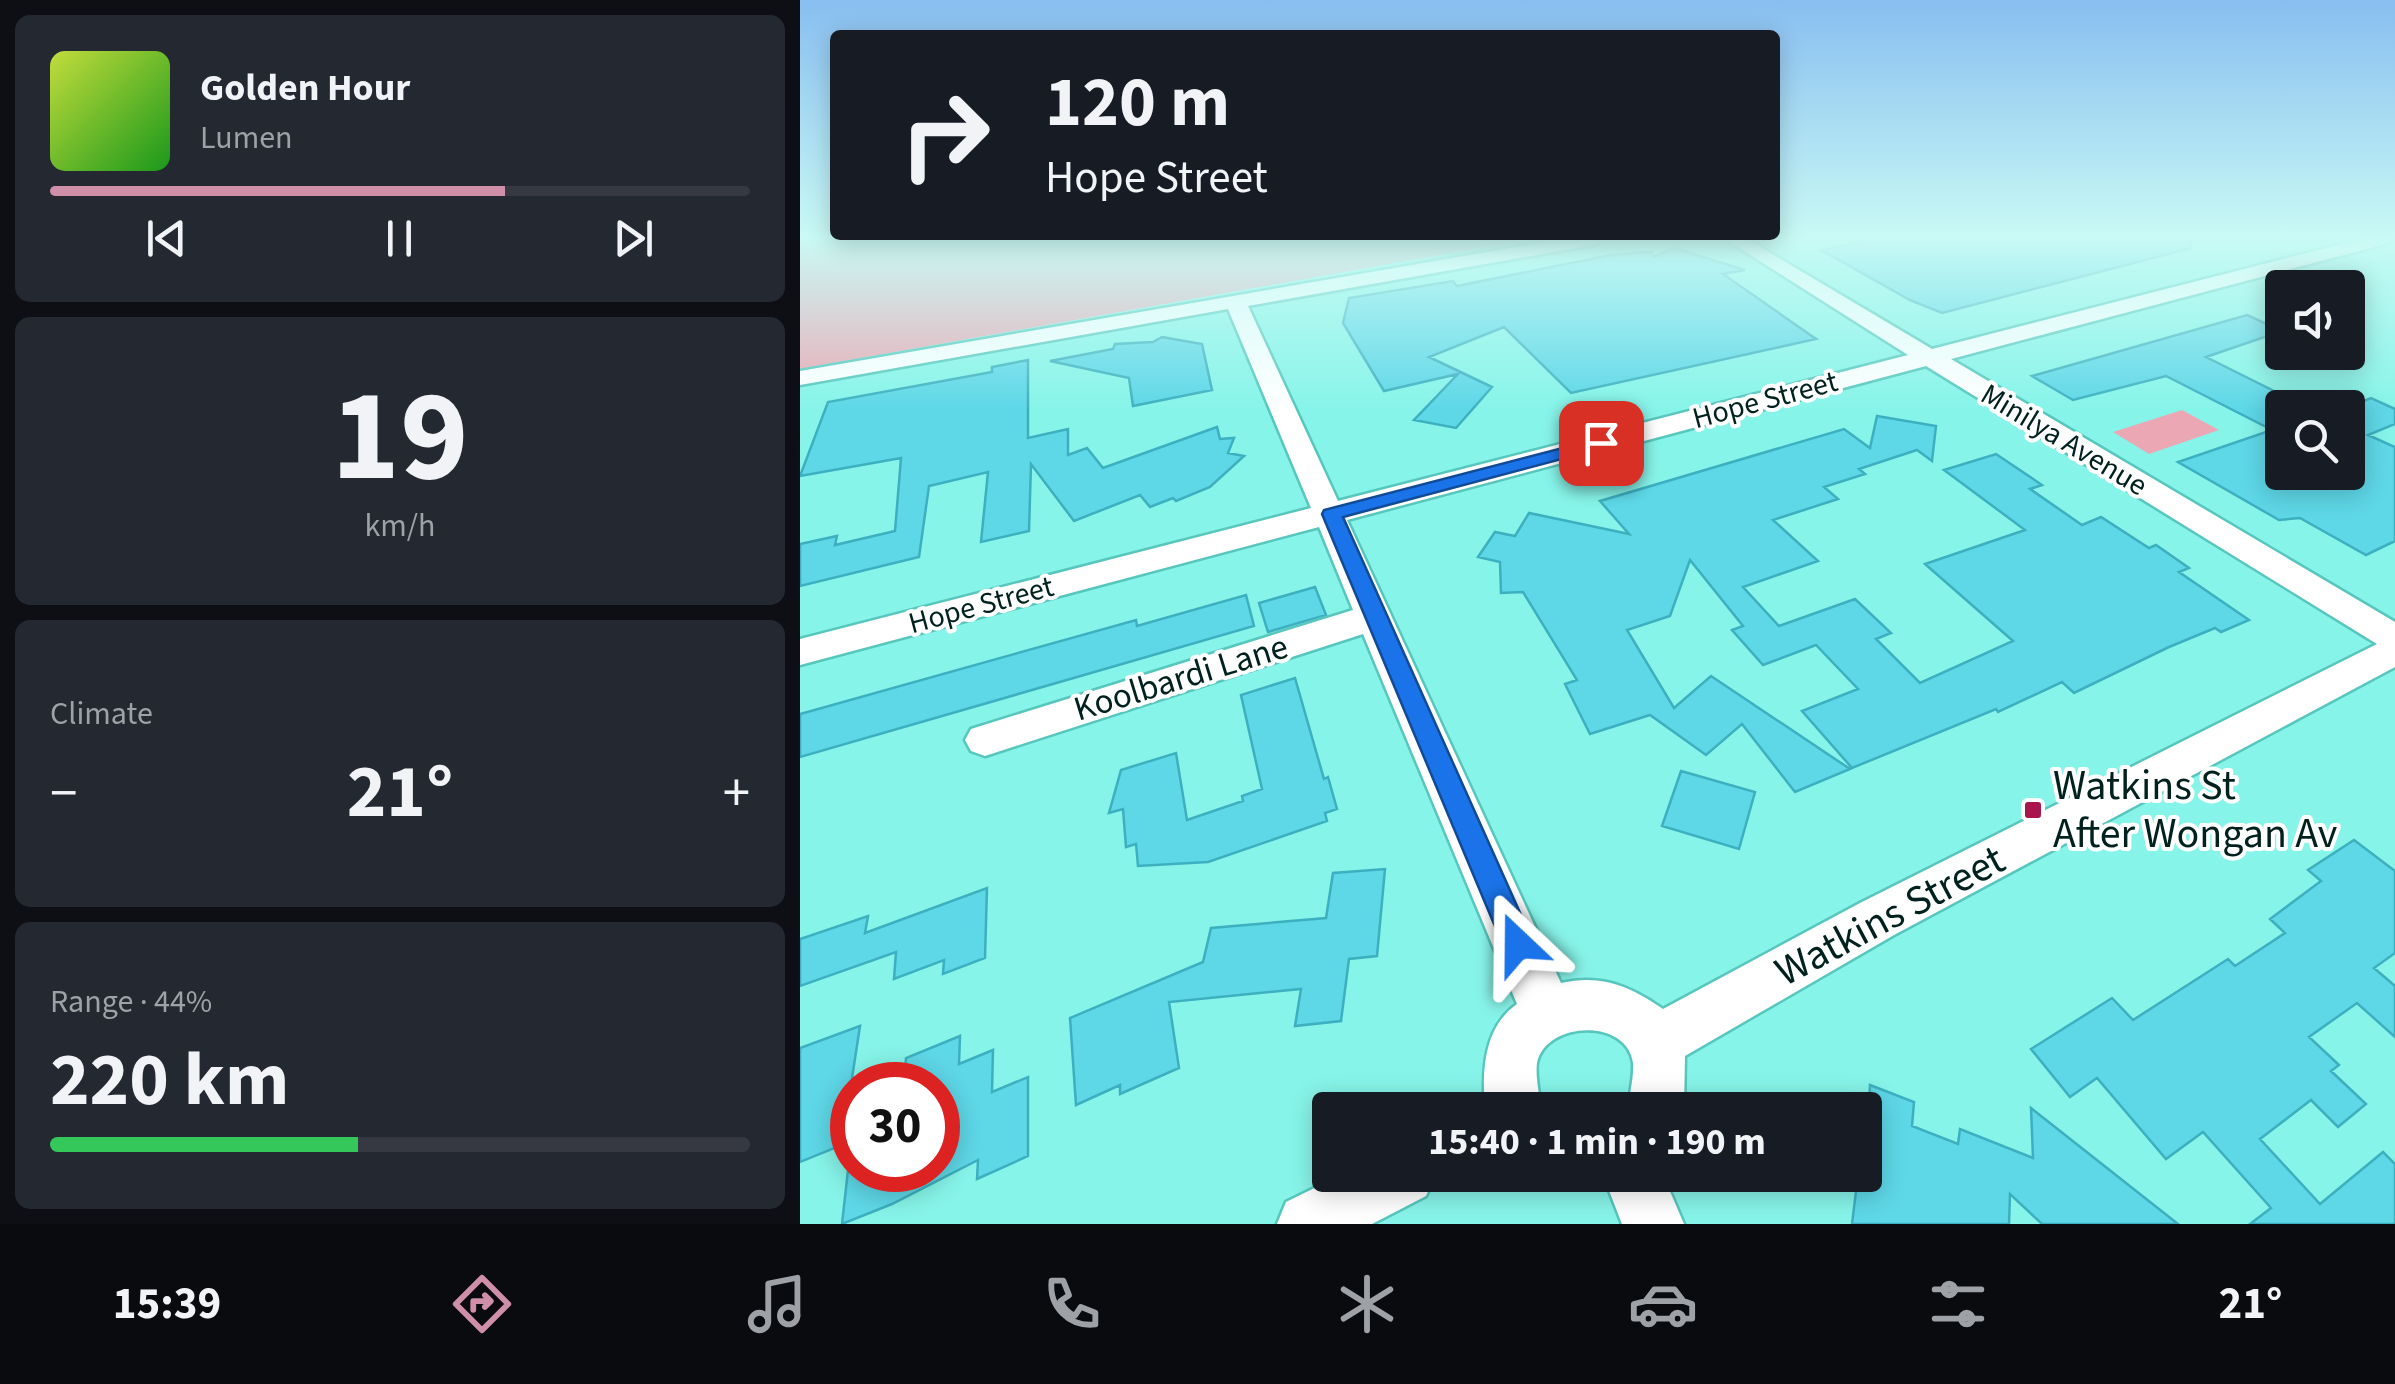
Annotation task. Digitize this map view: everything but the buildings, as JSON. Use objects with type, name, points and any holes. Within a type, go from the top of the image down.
[{"type":"street","points":[[800,378],[1263,296]]},
{"type":"street","name":"Minilya Avenue","points":[[1827,296],[2395,640]]},
{"type":"street","name":"Hope Street","points":[[800,652],[2164,296]]},
{"type":"street","points":[[1235,301],[1332,514],[1547,1012]]},
{"type":"street","name":"Koolbardi Lane","points":[[985,740],[1340,629],[1375,614]]},
{"type":"street","name":"Watkins Street","points":[[1654,1044],[1877,918],[2395,651]]},
{"type":"street","points":[[1511,1092],[1509,1070],[1517,1047],[1547,1012],[1570,1002],[1594,1001],[1618,1008],[1638,1023],[1654,1044],[1661,1067],[1662,1092]]},
{"type":"street","points":[[1308,1224],[1371,1192]]},
{"type":"street","points":[[1640,1192],[1653,1224]]},
{"type":"shaded area","points":[[800,296],[1209,296],[800,369]]},
{"type":"shaded area","points":[[2182,410],[2219,430],[2149,454],[2113,432]]},
{"type":"place","name":"Watkins St After Wongan Av","points":[[2033,810]]},
{"type":"route","points":[[1518,944],[1332,514],[1601,443]]}]
